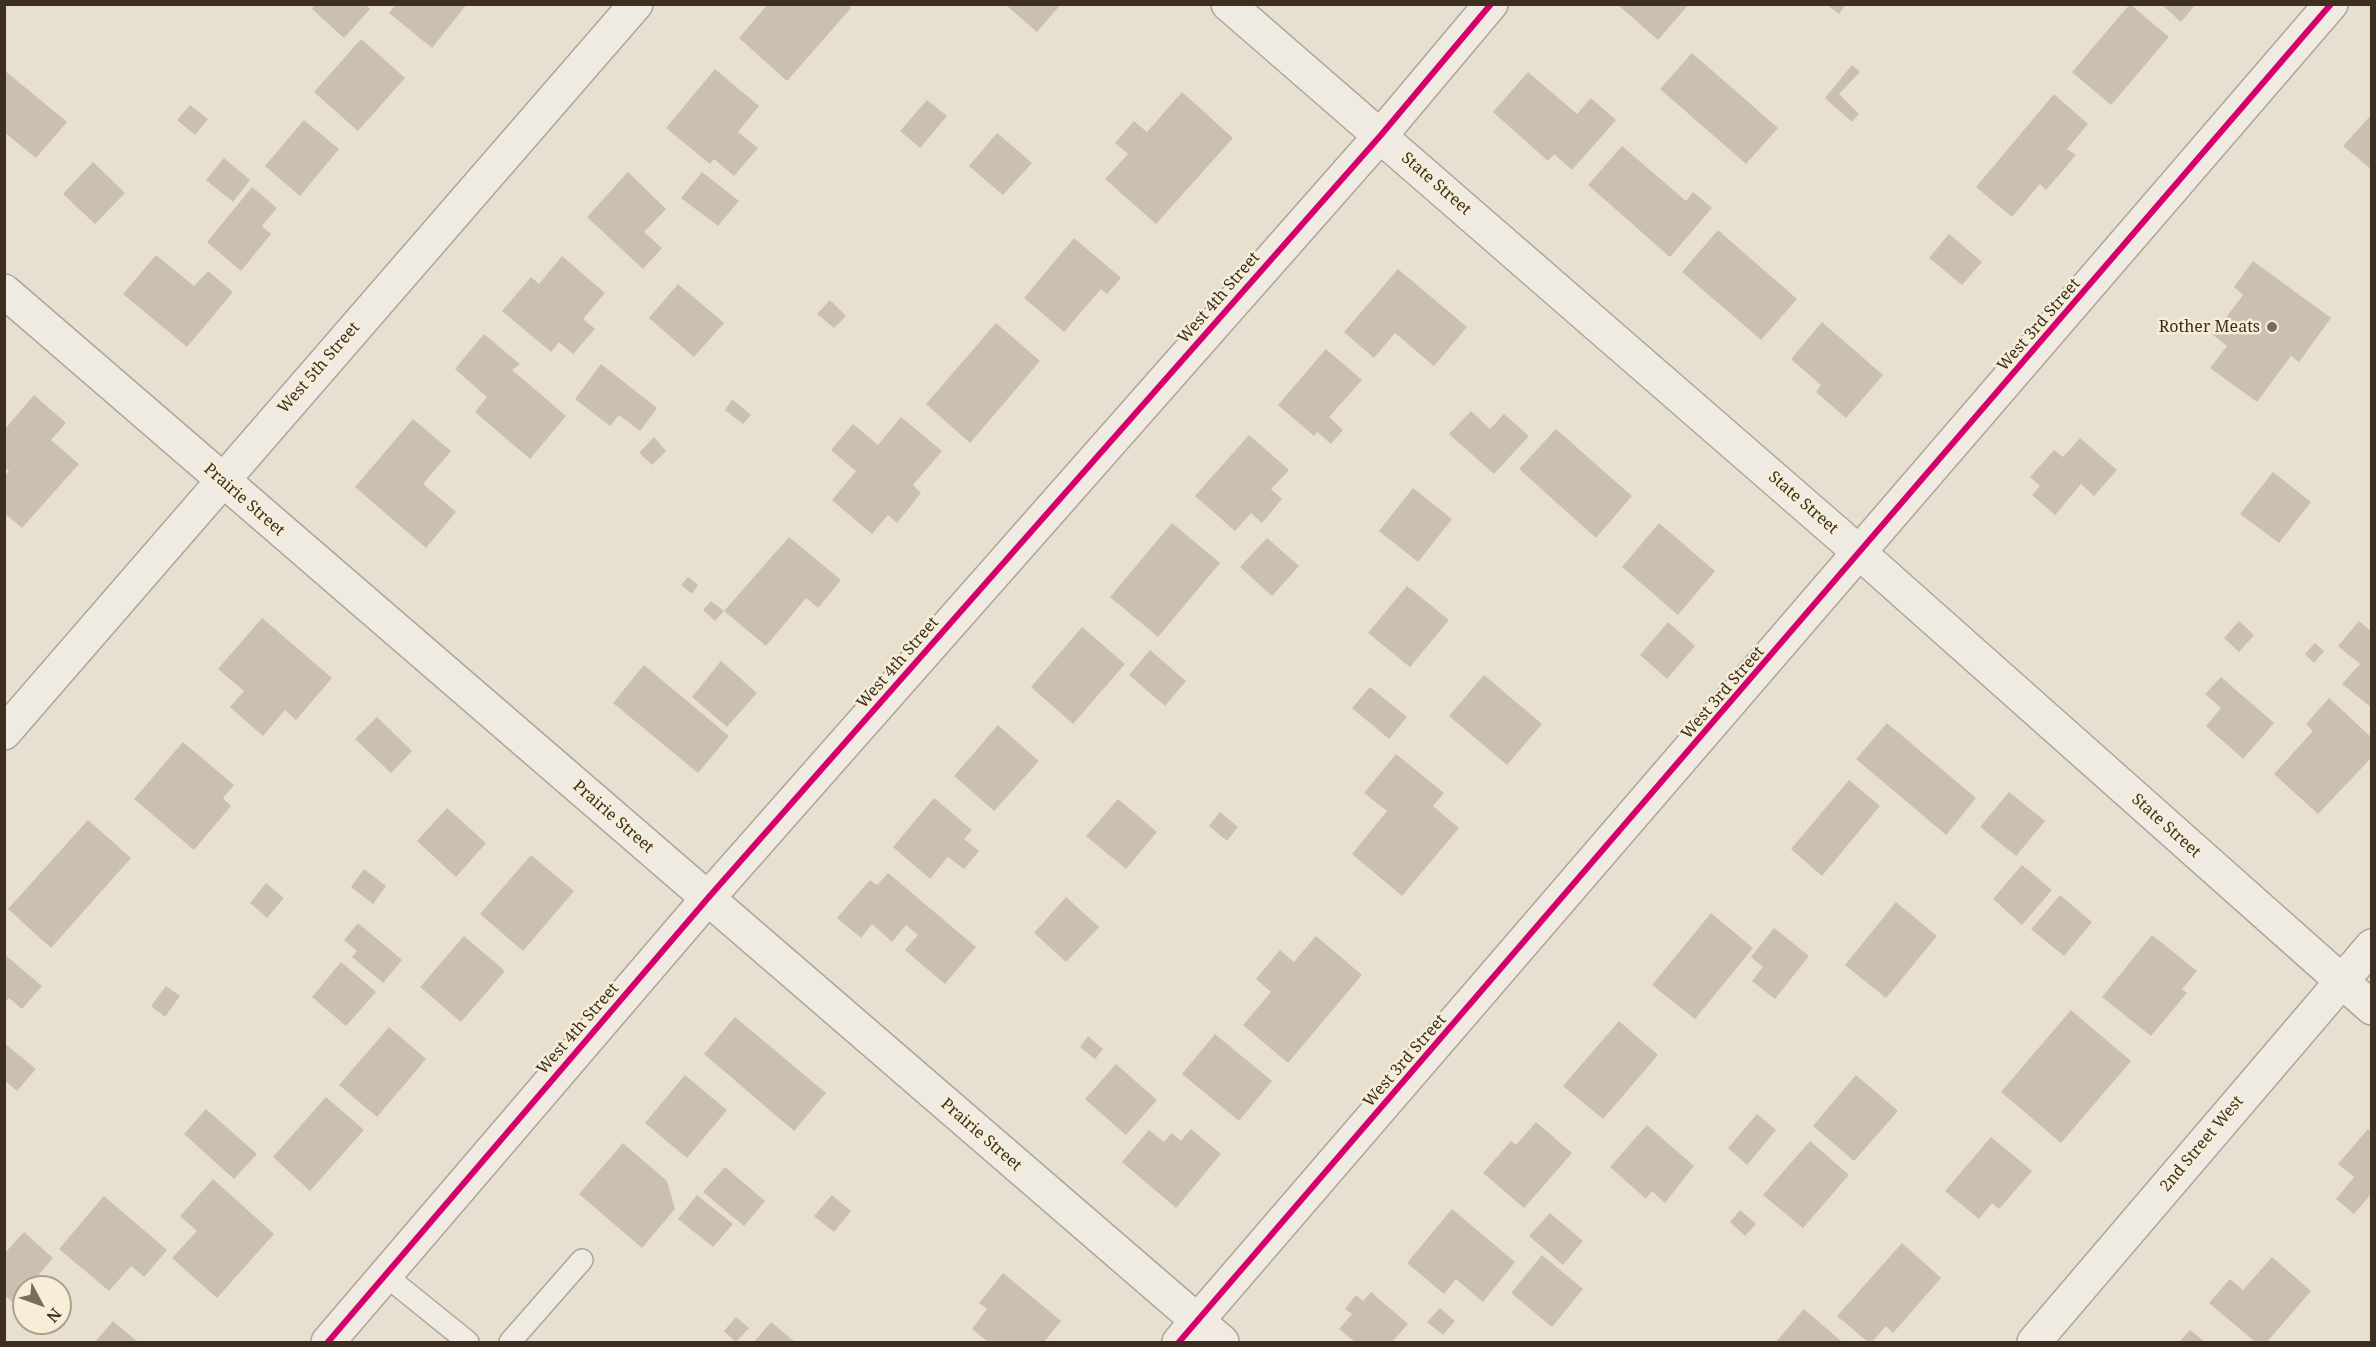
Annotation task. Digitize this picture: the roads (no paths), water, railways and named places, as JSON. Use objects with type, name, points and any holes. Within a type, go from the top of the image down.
[{"type":"street","name":"West 5th Street","points":[[4,733],[636,4]]},
{"type":"street","name":"State Street","points":[[1228,4],[1861,554],[2372,1008]]},
{"type":"street","name":"West 4th Street","points":[[328,1342],[708,898],[1381,135],[1491,4]]},
{"type":"street","name":"West 3rd Street","points":[[1188,1332],[1861,554],[2331,4]]},
{"type":"street","name":"Prairie Street","points":[[4,291],[708,898],[1188,1332],[1222,1342]]},
{"type":"street","name":"2nd Street West","points":[[2034,1342],[2372,946]]},
{"type":"lane","points":[[510,1342],[582,1260]]},
{"type":"lane","points":[[385,1275],[468,1342]]},
{"type":"place","name":"Rother Meats","points":[[2272,327]]}]
